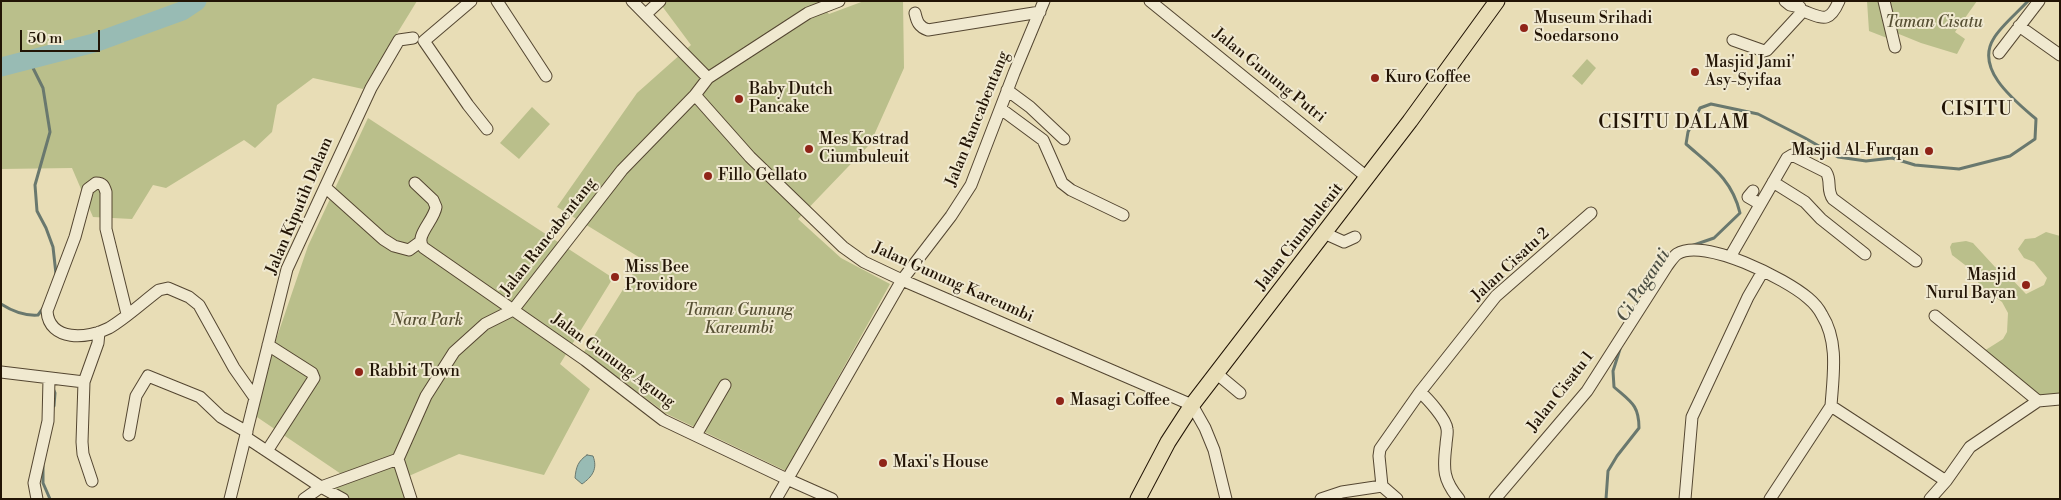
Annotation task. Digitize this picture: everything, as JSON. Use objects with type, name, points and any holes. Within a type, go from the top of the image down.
[{"type":"main road","name":"Jalan Ciumbuleuit","points":[[1138,499],[1168,442],[1192,405],[1368,178],[1497,1]]},
{"type":"street","points":[[471,1],[424,40],[468,105],[487,129]]},
{"type":"street","points":[[497,1],[546,76]]},
{"type":"street","points":[[632,1],[708,78]]},
{"type":"street","points":[[646,14],[660,1]]},
{"type":"street","name":"Jalan Rancabentang","points":[[398,459],[426,396],[454,352],[485,324],[513,310],[622,170],[695,95],[708,78],[808,13],[818,4],[839,1]]},
{"type":"street","name":"Jalan Gunung Putri","points":[[1150,1],[1368,178]]},
{"type":"street","points":[[1785,1],[1790,5],[1804,6],[1820,17],[1833,15],[1839,1]]},
{"type":"street","points":[[1884,1],[1895,47]]},
{"type":"street","points":[[1999,53],[2039,1]]},
{"type":"street","points":[[1733,40],[1764,51],[1767,50],[1804,6]]},
{"type":"street","points":[[915,13],[917,22],[922,28],[928,30],[1042,7]]},
{"type":"street","name":"Jalan Rancabentang","points":[[776,499],[902,280],[951,216],[971,185],[1007,90],[1042,7]]},
{"type":"street","points":[[2019,26],[2060,55]]},
{"type":"street","name":"Jalan Kiputih Dalam","points":[[230,499],[287,269],[324,187],[381,70],[399,40],[413,38]]},
{"type":"street","points":[[1007,90],[1064,139]]},
{"type":"street","name":"Jalan Gunung Kareumbi","points":[[695,95],[750,156],[843,247],[864,262],[1192,405]]},
{"type":"street","points":[[1001,109],[1043,140],[1062,183],[1071,190],[1123,215]]},
{"type":"street","points":[[1730,257],[1790,155],[1826,172],[1829,178],[1828,192],[1833,198],[1916,261]]},
{"type":"street","points":[[1773,182],[1805,202],[1821,219],[1865,254]]},
{"type":"street","points":[[127,314],[106,229],[104,187],[101,183],[96,183],[88,189],[75,237],[47,311],[48,321],[61,334],[78,335],[98,332],[109,327],[127,314],[159,290],[168,288],[189,297],[199,305],[234,368],[255,398]]},
{"type":"street","points":[[324,187],[390,244],[409,250],[420,242],[420,238],[435,213],[436,207],[433,200],[415,183]]},
{"type":"street","points":[[1753,192],[1748,196],[1760,204]]},
{"type":"street","name":"Jalan Cisatu 2","points":[[1382,486],[1380,449],[1420,392],[1496,296],[1590,213]]},
{"type":"street","points":[[1324,233],[1344,242],[1355,237]]},
{"type":"street","name":"Jalan Gunung Agung","points":[[420,242],[424,248],[585,360],[663,420],[832,499]]},
{"type":"street","name":"Jalan Cisatu 1","points":[[1495,499],[1587,390],[1681,253],[1699,251],[1730,257],[1763,271],[1807,297],[1824,317],[1833,344],[1831,406]]},
{"type":"street","points":[[1685,499],[1692,417],[1748,296],[1763,271]]},
{"type":"street","points":[[1935,316],[2038,401]]},
{"type":"street","points":[[92,481],[83,454],[82,442],[84,382],[98,343],[98,332]]},
{"type":"street","points":[[267,451],[314,378],[312,373],[268,345]]},
{"type":"street","points":[[1,372],[84,382]]},
{"type":"street","points":[[1216,373],[1240,393]]},
{"type":"street","points":[[129,435],[136,396],[148,376],[200,397],[221,417],[267,451],[321,487],[344,499]]},
{"type":"street","points":[[37,499],[34,482],[48,421],[49,378]]},
{"type":"street","points":[[696,435],[725,385]]},
{"type":"street","points":[[1420,392],[1430,402],[1448,428],[1444,462],[1445,475],[1449,487],[1459,499]]},
{"type":"street","points":[[1930,499],[1970,447],[2038,401],[2060,399]]},
{"type":"street","points":[[1192,405],[1205,428],[1214,450],[1226,499]]},
{"type":"street","points":[[1770,499],[1831,406],[1946,480]]},
{"type":"street","points":[[304,499],[321,487],[398,459],[411,499]]},
{"type":"street","points":[[1328,498],[1357,489],[1382,486],[1397,499]]},
{"type":"green space","points":[[1,1],[417,1],[363,89],[313,78],[277,105],[272,132],[255,148],[244,140],[166,188],[153,185],[132,219],[93,217],[72,168],[1,169]]},
{"type":"green space","name":"Taman Gunung Kareumbi","points":[[667,1],[817,1],[829,14],[864,1],[903,1],[904,68],[870,144],[798,219],[841,258],[890,284],[786,471],[667,414],[584,352],[642,259],[557,207],[637,93],[691,45],[662,6]]},
{"type":"green space","points":[[1867,1],[1882,2],[1887,38],[1869,31]]},
{"type":"green space","name":"Taman Cisatu","points":[[1887,1],[1977,1],[1955,32],[1965,39],[1957,54],[1894,32]]},
{"type":"green space","points":[[1587,59],[1596,68],[1582,85],[1572,76]]},
{"type":"green space","points":[[532,107],[550,124],[519,159],[500,143]]},
{"type":"green space","name":"Nara Park","points":[[368,118],[613,278],[560,364],[590,389],[544,475],[459,454],[402,479],[409,499],[352,499],[331,488],[350,480],[251,413],[308,246]]},
{"type":"green space","points":[[2046,232],[2060,236],[2060,400],[2035,394],[1984,351],[2003,339],[2007,332],[2008,313],[2002,302],[1981,287],[1969,268],[1952,255],[1950,247],[1952,243],[1966,241],[1973,243],[1995,267],[2003,270],[2026,294],[2044,285],[2047,278],[2034,262],[2024,258],[2018,249],[2025,239],[2035,238]]},
{"type":"water","points":[[587,455],[593,456],[595,465],[589,478],[582,484],[575,478],[576,471],[580,462]]},
{"type":"waterway","points":[[1,67],[94,43],[182,11],[197,1]]},
{"type":"waterway","name":"Ci Paganti","points":[[1691,246],[1714,238],[1740,213],[1732,191],[1726,182],[1686,144],[1688,132],[1700,108],[1711,104],[1758,114],[1838,157],[1866,161],[1892,158],[1915,165],[1959,169],[2010,156],[2035,139],[2036,119],[2008,94],[1993,73],[1989,61],[1989,50],[1997,33],[2028,1]]},
{"type":"waterway","points":[[29,60],[43,88],[50,132],[35,185],[37,211],[53,247],[56,274]]},
{"type":"waterway","points":[[1,304],[19,313],[28,315],[38,315],[44,307]]},
{"type":"waterway","name":"Ci Paganti","points":[[1606,499],[1608,471],[1639,428],[1639,420],[1633,404],[1614,387],[1613,371],[1620,349]]},
{"type":"waterway","points":[[53,388],[55,393],[54,406]]},
{"type":"waterway","points":[[43,466],[43,483],[50,499]]},
{"type":"place","name":"Museum Srihadi Soedarsono","points":[[1524,28]]},
{"type":"place","name":"Masjid Jami' Asy-Syifaa","points":[[1695,72]]},
{"type":"place","name":"Kuro Coffee","points":[[1375,78]]},
{"type":"place","name":"Baby Dutch Pancake","points":[[739,99]]},
{"type":"place","name":"Mes Kostrad Ciumbuleuit","points":[[809,149]]},
{"type":"place","name":"Masjid Al-Furqan","points":[[1929,151]]},
{"type":"place","name":"Fillo Gellato","points":[[708,176]]},
{"type":"place","name":"Miss Bee Providore","points":[[615,277]]},
{"type":"place","name":"Masjid Nurul Bayan","points":[[2026,285]]},
{"type":"place","name":"Rabbit Town","points":[[359,372]]},
{"type":"place","name":"Masagi Coffee","points":[[1060,401]]},
{"type":"place","name":"Maxi's House","points":[[883,463]]},
{"type":"district","name":"CISITU","points":[[1977,110]]},
{"type":"district","name":"CISITU DALAM","points":[[1674,123]]}]
